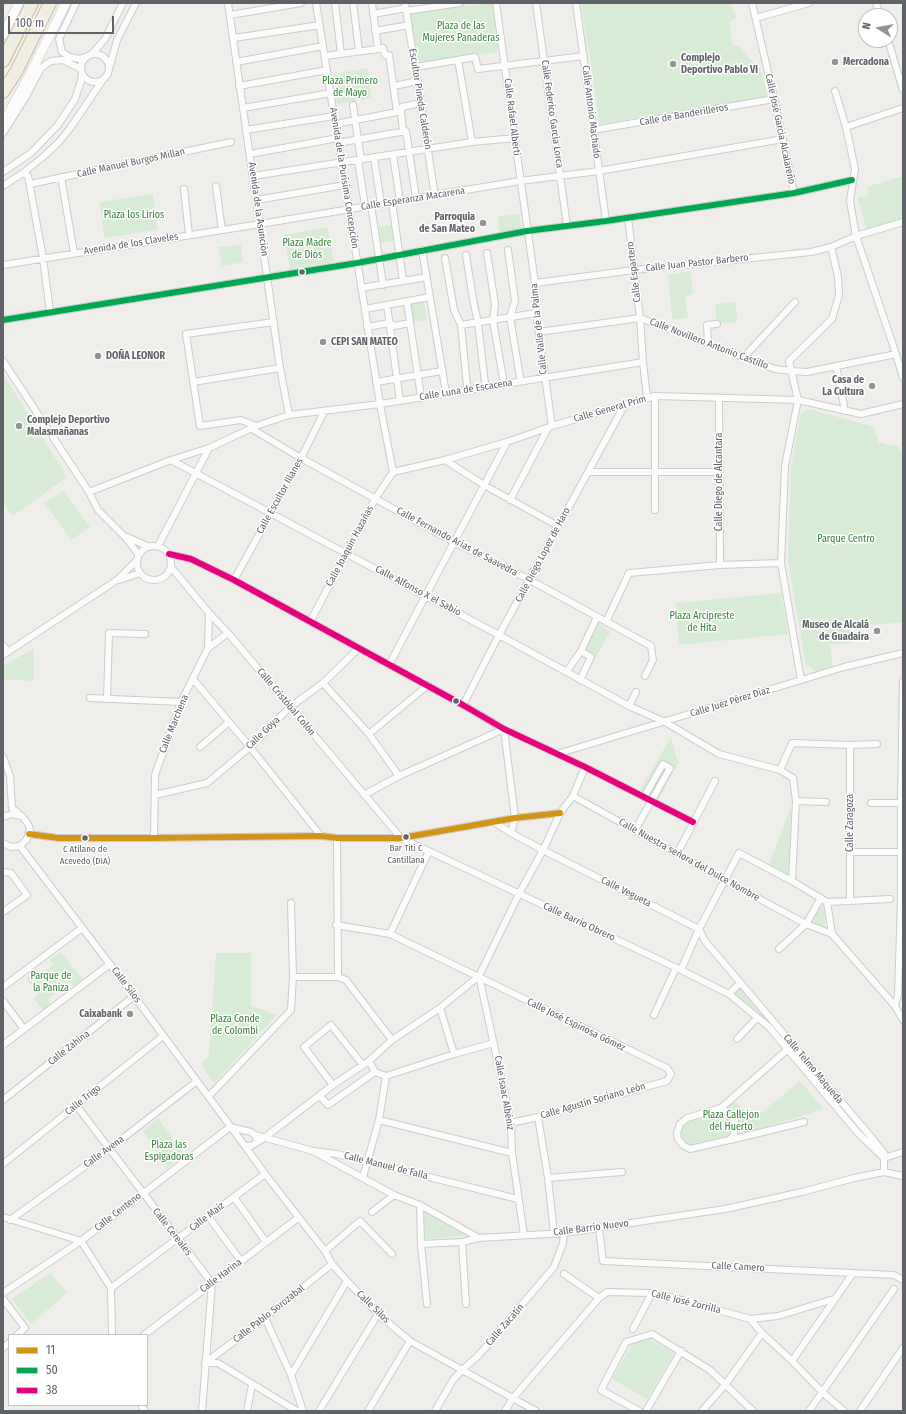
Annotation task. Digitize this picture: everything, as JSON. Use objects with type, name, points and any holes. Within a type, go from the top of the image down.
[{"type":"highway","points":[[3,61],[32,3]]},
{"type":"highway","points":[[3,92],[16,72],[50,3]]},
{"type":"street","points":[[3,34],[19,3]]},
{"type":"street","points":[[3,124],[66,3]]},
{"type":"street","points":[[76,3],[59,39],[62,52],[70,57],[79,59],[98,54],[104,57],[110,68]]},
{"type":"street","points":[[3,172],[31,153],[58,125],[76,99],[81,81],[83,62],[105,39],[123,3]]},
{"type":"street","points":[[3,186],[23,173],[43,157],[71,127],[102,81],[107,76],[117,40],[136,3]]},
{"type":"street","name":"Avenida de la Asunción","points":[[228,3],[280,368],[289,415]]},
{"type":"street","points":[[230,15],[301,3]]},
{"type":"street","name":"Avenida de la Purísima Concepción","points":[[316,3],[376,382],[393,472]]},
{"type":"street","points":[[335,3],[341,54]]},
{"type":"street","points":[[353,3],[359,51]]},
{"type":"street","points":[[372,3],[378,49]]},
{"type":"street","points":[[373,14],[406,7],[460,3]]},
{"type":"street","name":"Calle Rafael Alberti","points":[[496,3],[527,231]]},
{"type":"street","name":"Calle Federico García Lorca","points":[[536,3],[567,226]]},
{"type":"street","name":"Calle Antonio Machado","points":[[576,3],[606,221]]},
{"type":"street","name":"Calle José García Alcalareño","points":[[752,3],[794,193]]},
{"type":"street","points":[[756,18],[809,3]]},
{"type":"street","name":"Escultor Pineda Calderón","points":[[406,7],[435,196]]},
{"type":"street","points":[[234,38],[320,25]]},
{"type":"street","points":[[375,31],[409,25]]},
{"type":"street","points":[[236,62],[323,46]]},
{"type":"street","points":[[325,56],[383,48],[385,55],[389,55],[397,112]]},
{"type":"street","points":[[890,48],[903,90]]},
{"type":"street","points":[[416,67],[475,57],[478,69],[584,56]]},
{"type":"street","points":[[3,133],[25,98],[40,68],[51,61],[63,60],[82,71],[85,78],[90,81],[102,81]]},
{"type":"street","points":[[458,60],[472,142]]},
{"type":"street","points":[[239,86],[327,70]]},
{"type":"street","points":[[394,86],[418,81]]},
{"type":"street","points":[[836,91],[846,127],[854,169],[850,201],[856,236],[903,378]]},
{"type":"street","points":[[243,108],[331,93]]},
{"type":"street","name":"Calle de Banderilleros","points":[[594,130],[774,99]]},
{"type":"street","points":[[336,124],[397,112],[402,107],[416,104]]},
{"type":"street","points":[[353,105],[360,160],[383,284]]},
{"type":"street","points":[[846,127],[903,108]]},
{"type":"street","points":[[397,112],[400,111],[405,132],[416,198]]},
{"type":"street","points":[[246,130],[334,116]]},
{"type":"street","points":[[250,154],[338,140],[358,139],[405,132]]},
{"type":"street","points":[[253,176],[409,153],[472,142],[515,138]]},
{"type":"street","name":"Calle Esperanza Macarena","points":[[260,224],[520,181],[599,171],[783,139]]},
{"type":"street","name":"Calle Manuel Burgos Millan","points":[[30,184],[232,142]]},
{"type":"street","points":[[393,155],[400,201]]},
{"type":"street","points":[[374,158],[381,204]]},
{"type":"street","points":[[23,173],[28,176],[30,184],[43,258],[50,312]]},
{"type":"street","points":[[61,177],[74,253]]},
{"type":"street","points":[[3,320],[358,263],[527,231],[628,218],[794,193],[852,180]]},
{"type":"street","points":[[256,200],[345,185]]},
{"type":"street","points":[[216,186],[222,230]]},
{"type":"street","points":[[184,189],[189,235]]},
{"type":"street","points":[[392,202],[403,281]]},
{"type":"street","name":"Calle Espartero","points":[[628,218],[640,318],[647,398]]},
{"type":"street","name":"Calle Juan Pastor Barbero","points":[[535,282],[634,270],[811,252],[831,247],[856,236],[903,222]]},
{"type":"street","name":"Avenida de los Claveles","points":[[3,265],[260,224]]},
{"type":"street","name":"Calle Valle de la Palma","points":[[527,231],[535,282],[536,313],[550,427]]},
{"type":"street","points":[[801,680],[781,563],[785,466],[798,400],[789,361],[832,319],[839,295],[838,277],[831,247]]},
{"type":"street","points":[[422,250],[446,393]]},
{"type":"street","points":[[508,250],[515,301],[510,317],[520,377]]},
{"type":"street","points":[[487,253],[495,304],[493,318],[503,378]]},
{"type":"street","points":[[466,255],[478,323],[485,383]]},
{"type":"street","points":[[445,258],[454,310],[461,325],[467,386]]},
{"type":"street","points":[[361,288],[427,277]]},
{"type":"street","points":[[365,309],[430,297]]},
{"type":"street","points":[[407,302],[421,398]]},
{"type":"street","points":[[744,357],[795,302]]},
{"type":"street","points":[[387,305],[400,401]]},
{"type":"street","points":[[461,325],[478,323],[493,318],[536,313]]},
{"type":"street","points":[[538,332],[640,318]]},
{"type":"street","name":"Calle Novillero Antonio Castillo","points":[[640,318],[774,369],[807,372],[896,354]]},
{"type":"street","points":[[274,322],[186,334],[194,382],[280,368]]},
{"type":"street","points":[[368,327],[390,323],[394,326],[410,323]]},
{"type":"street","points":[[708,344],[707,325],[717,324]]},
{"type":"street","name":"Calle Luna de Escacena","points":[[89,492],[171,460],[209,448],[254,428],[289,415],[324,412],[421,398],[643,362]]},
{"type":"street","points":[[3,645],[5,654],[118,580],[138,558],[142,551],[149,547],[158,546],[166,550],[169,554],[171,565],[169,572],[160,579],[149,580],[140,573],[137,565],[138,558],[125,536],[98,510],[89,492],[4,363]]},
{"type":"street","points":[[836,366],[845,411]]},
{"type":"street","points":[[376,382],[442,371]]},
{"type":"street","name":"Calle Fernando Arias de Saavedra","points":[[194,382],[200,426],[241,420],[301,458],[375,499],[454,542],[530,580],[651,646],[653,660],[644,676]]},
{"type":"street","points":[[655,396],[655,510]]},
{"type":"street","name":"Calle General Prim","points":[[393,472],[445,460],[655,396],[798,400],[861,414],[903,404]]},
{"type":"street","name":"Calle Diego de Alcantara","points":[[719,398],[720,565]]},
{"type":"street","name":"Calle Diego Lopez de Haro","points":[[463,705],[499,635],[624,406]]},
{"type":"street","name":"Calle Escultor Illanes","points":[[234,580],[301,458],[324,412]]},
{"type":"street","points":[[510,500],[550,427]]},
{"type":"street","points":[[389,665],[507,442]]},
{"type":"street","points":[[158,546],[209,448]]},
{"type":"street","name":"Calle Alfonso X el Sabio","points":[[171,460],[567,671],[580,680],[629,706],[665,722],[719,754],[780,770]]},
{"type":"street","points":[[445,460],[484,485],[558,526]]},
{"type":"street","name":"Calle Joaquín Hazañas","points":[[310,622],[375,499],[393,472]]},
{"type":"street","points":[[588,472],[719,472]]},
{"type":"street","points":[[125,536],[149,547]]},
{"type":"street","points":[[169,554],[191,559],[234,580],[428,685],[504,729],[585,767],[693,822]]},
{"type":"street","points":[[171,565],[191,559]]},
{"type":"street","points":[[606,622],[629,573],[720,565],[781,563]]},
{"type":"street","name":"Calle Cristóbal Colón","points":[[171,565],[209,614],[228,633],[401,838]]},
{"type":"street","points":[[118,580],[140,573]]},
{"type":"street","name":"Calle Marchena","points":[[154,838],[155,775],[181,702],[208,648],[209,614]]},
{"type":"street","points":[[567,671],[581,651],[597,617]]},
{"type":"street","points":[[107,699],[109,633],[145,634]]},
{"type":"street","points":[[208,648],[228,633]]},
{"type":"street","name":"Calle Goya","points":[[155,795],[207,783],[250,747],[290,707],[323,683],[358,648]]},
{"type":"street","points":[[580,680],[591,656],[581,651]]},
{"type":"street","name":"Calle Juez Pérez Díaz","points":[[557,754],[844,667],[903,653]]},
{"type":"street","points":[[193,679],[250,747],[321,836]]},
{"type":"street","points":[[895,1006],[898,994],[901,899],[903,681]]},
{"type":"street","points":[[323,683],[369,734],[399,776]]},
{"type":"street","points":[[369,734],[428,685]]},
{"type":"street","points":[[629,706],[636,692]]},
{"type":"street","points":[[90,698],[181,702]]},
{"type":"street","points":[[200,747],[229,722]]},
{"type":"street","points":[[364,795],[399,776],[504,729]]},
{"type":"street","points":[[504,729],[515,818],[511,833]]},
{"type":"street","points":[[792,881],[796,801],[793,778],[780,770],[792,743],[850,745],[876,744]]},
{"type":"street","name":"Calle Zaragoza","points":[[850,745],[850,900]]},
{"type":"street","points":[[3,757],[10,776],[12,808],[22,816],[28,824],[29,834],[27,839],[20,846],[15,847],[4,845]]},
{"type":"street","points":[[635,830],[670,768],[663,764],[644,797]]},
{"type":"street","points":[[248,1144],[264,1138],[333,1085],[368,1061],[392,1040],[440,1008],[479,976],[519,894],[544,848],[560,813],[573,796],[585,767]]},
{"type":"street","points":[[677,854],[715,781]]},
{"type":"street","name":"Calle Nuestra señora del Dulce Nombre","points":[[573,796],[806,924],[832,934]]},
{"type":"street","points":[[796,801],[826,802]]},
{"type":"street","points":[[871,803],[901,803]]},
{"type":"street","points":[[29,834],[58,838],[321,836],[337,838],[401,838],[515,818],[560,813]]},
{"type":"street","points":[[3,817],[12,814],[22,816]]},
{"type":"street","name":"Calle Vegueta","points":[[494,822],[511,833],[544,848],[699,929]]},
{"type":"street","points":[[337,838],[336,925],[338,977]]},
{"type":"street","name":"Calle Barrio Obrero","points":[[401,838],[729,994]]},
{"type":"street","name":"Calle Silos","points":[[20,846],[230,1126],[248,1144],[252,1156],[347,1282],[378,1314],[410,1341],[536,1411]]},
{"type":"street","points":[[390,934],[428,851]]},
{"type":"street","points":[[850,852],[901,852]]},
{"type":"street","points":[[654,1015],[726,881],[739,853],[792,881],[827,902],[890,899]]},
{"type":"street","points":[[3,872],[11,873],[27,895],[3,912]]},
{"type":"street","points":[[779,949],[806,924],[821,898]]},
{"type":"street","points":[[827,902],[832,934],[895,1006],[903,1020]]},
{"type":"street","points":[[209,1096],[291,1010],[293,977],[292,903]]},
{"type":"street","name":"Calle José Espinosa Gómez","points":[[336,925],[390,934],[479,976],[527,1002],[667,1068],[671,1074]]},
{"type":"street","points":[[3,987],[82,928]]},
{"type":"street","points":[[699,929],[705,941],[740,983],[729,994]]},
{"type":"street","points":[[3,1045],[110,964]]},
{"type":"street","name":"Calle Isaac Albéniz","points":[[479,976],[511,1123],[512,1153],[524,1235]]},
{"type":"street","points":[[293,977],[338,977],[346,980],[392,1040]]},
{"type":"street","name":"Calle Telmo Maqueda","points":[[740,983],[872,1138],[885,1157]]},
{"type":"street","name":"Calle Telmo Maqueda","points":[[729,994],[769,1027],[858,1133],[885,1157]]},
{"type":"street","name":"Calle Zahina","points":[[3,1100],[134,996]]},
{"type":"street","points":[[3,1001],[24,1029]]},
{"type":"street","points":[[440,1008],[454,1054]]},
{"type":"street","points":[[737,1039],[757,1018]]},
{"type":"street","points":[[333,1085],[304,1047],[331,1025],[362,1064]]},
{"type":"street","name":"Calle Trigo","points":[[3,1164],[163,1036]]},
{"type":"street","points":[[368,1061],[375,1072],[386,1076],[494,1043]]},
{"type":"street","points":[[788,1049],[721,1108],[687,1118],[680,1124],[677,1133],[678,1139],[683,1145],[690,1149],[804,1122]]},
{"type":"street","points":[[320,1096],[328,1106],[375,1072]]},
{"type":"street","name":"Calle Agustín Soriano León","points":[[511,1123],[538,1117],[667,1080],[671,1074]]},
{"type":"street","points":[[363,1178],[378,1120],[386,1076]]},
{"type":"street","name":"Calle Avena","points":[[10,1220],[109,1149],[197,1081]]},
{"type":"street","name":"Calle Cereales","points":[[76,1105],[212,1283]]},
{"type":"street","points":[[721,1108],[731,1114],[735,1121],[734,1135],[729,1140]]},
{"type":"street","points":[[538,1117],[548,1178],[554,1233]]},
{"type":"street","points":[[378,1120],[512,1153]]},
{"type":"street","points":[[230,1126],[247,1132],[243,1134],[248,1144]]},
{"type":"street","name":"Calle Centeno","points":[[3,1293],[81,1241],[230,1126]]},
{"type":"street","name":"Calle Manuel de Falla","points":[[247,1132],[252,1132],[255,1135],[264,1138],[314,1151],[337,1154],[518,1199]]},
{"type":"street","points":[[248,1144],[256,1139],[255,1135]]},
{"type":"street","points":[[314,1151],[394,1195],[420,1205],[479,1238]]},
{"type":"street","points":[[903,1152],[885,1157],[884,1172],[903,1176]]},
{"type":"street","points":[[548,1178],[622,1172]]},
{"type":"street","name":"Calle Barrio Nuevo","points":[[421,1244],[462,1242],[479,1238],[564,1233],[599,1229],[725,1209],[884,1172]]},
{"type":"street","name":"Calle Maiz","points":[[111,1288],[265,1174]]},
{"type":"street","points":[[372,1212],[394,1195]]},
{"type":"street","points":[[234,1197],[266,1242]]},
{"type":"street","points":[[420,1205],[421,1244],[427,1304]]},
{"type":"street","points":[[208,1216],[241,1261]]},
{"type":"street","points":[[3,1217],[81,1241],[111,1288],[112,1334]]},
{"type":"street","name":"Calle Harina","points":[[145,1334],[298,1218]]},
{"type":"street","points":[[325,1251],[360,1221],[392,1254]]},
{"type":"street","name":"Calle Camero","points":[[599,1229],[603,1261],[894,1275],[903,1280]]},
{"type":"street","name":"Calle Zacatín","points":[[435,1411],[453,1380],[462,1369],[478,1356],[554,1267],[563,1243],[564,1233]]},
{"type":"street","points":[[462,1242],[466,1304]]},
{"type":"street","name":"Calle Pablo Sorozabal","points":[[205,1363],[265,1318],[332,1264]]},
{"type":"street","points":[[792,1361],[853,1273]]},
{"type":"street","points":[[505,1411],[513,1398],[599,1298],[564,1274]]},
{"type":"street","points":[[291,1374],[347,1282]]},
{"type":"street","points":[[202,1411],[212,1283]]},
{"type":"street","points":[[809,1411],[894,1289]]},
{"type":"street","name":"Calle José Zorrilla","points":[[599,1298],[607,1292],[652,1293],[750,1319]]},
{"type":"street","points":[[633,1329],[652,1293]]},
{"type":"street","points":[[3,1299],[25,1328],[18,1334]]},
{"type":"street","points":[[750,1319],[778,1316],[834,1299]]},
{"type":"street","points":[[319,1411],[378,1314]]},
{"type":"street","points":[[265,1318],[291,1374],[303,1411]]},
{"type":"street","points":[[750,1319],[762,1333],[823,1393],[844,1411]]},
{"type":"street","points":[[702,1411],[725,1385],[762,1333]]},
{"type":"street","points":[[639,1411],[601,1390],[626,1342],[652,1334],[710,1370],[753,1411]]},
{"type":"street","points":[[368,1411],[410,1341]]},
{"type":"street","points":[[860,1411],[903,1348]]},
{"type":"street","points":[[646,1411],[681,1351]]},
{"type":"street","points":[[205,1363],[218,1364],[297,1411]]},
{"type":"street","points":[[247,1411],[252,1385]]},
{"type":"green space","name":"Plaza de las Mujeres Panaderas","points":[[493,3],[498,52],[419,62],[410,14]]},
{"type":"green space","name":"Complejo Deportivo Pablo VI","points":[[581,3],[730,3],[737,18],[729,22],[733,46],[738,45],[761,72],[768,97],[599,124]]},
{"type":"green space","name":"Plaza Primero de Mayo","points":[[368,68],[371,98],[337,104],[333,74]]},
{"type":"green space","points":[[903,176],[903,218],[867,230],[858,199],[859,197],[868,196],[867,187]]},
{"type":"green space","name":"Plaza los Lirios","points":[[153,194],[157,230],[104,238],[100,202]]},
{"type":"green space","points":[[519,214],[522,229],[500,234],[498,216]]},
{"type":"green space","points":[[393,225],[395,241],[379,243],[376,227]]},
{"type":"green space","name":"Plaza Madre de Dios","points":[[327,227],[334,262],[290,269],[284,235]]},
{"type":"green space","points":[[241,245],[243,262],[222,266],[218,247]]},
{"type":"green space","points":[[690,271],[693,294],[685,297],[688,318],[672,319],[668,275]]},
{"type":"green space","points":[[424,301],[427,320],[412,322],[408,304]]},
{"type":"green space","points":[[736,302],[737,322],[717,324],[715,304]]},
{"type":"green space","name":"Complejo Deportivo Malasmañanas","points":[[3,374],[67,477],[13,516],[3,503]]},
{"type":"green space","name":"Parque Centro","points":[[809,409],[874,427],[878,442],[899,447],[903,453],[903,622],[851,627],[851,643],[830,645],[833,667],[816,671],[806,665],[788,561],[791,468],[801,413]]},
{"type":"green space","points":[[63,491],[90,527],[71,540],[44,503]]},
{"type":"green space","name":"Plaza Arcipreste de Hita","points":[[781,593],[788,634],[679,645],[676,603]]},
{"type":"green space","points":[[598,622],[610,632],[596,657],[585,651]]},
{"type":"green space","points":[[34,648],[34,681],[3,679],[3,666]]},
{"type":"green space","points":[[671,737],[678,763],[659,799],[640,790]]},
{"type":"green space","points":[[791,807],[790,845],[789,876],[769,865]]},
{"type":"green space","points":[[821,903],[824,905],[825,928],[811,922]]},
{"type":"green space","name":"Parque de la Paniza","points":[[61,952],[83,979],[74,986],[70,982],[48,999],[51,1004],[43,1011],[34,999],[38,994],[26,979],[30,976],[34,979],[53,965],[50,959]]},
{"type":"green space","name":"Plaza Conde de Colombi","points":[[216,953],[251,953],[251,1006],[277,1015],[214,1083],[201,1065],[209,1055]]},
{"type":"green space","points":[[741,986],[770,1020],[768,1025],[733,995]]},
{"type":"green space","name":"Plaza Callejon del Huerto","points":[[800,1081],[824,1109],[762,1128],[688,1145],[680,1135],[682,1122],[735,1102],[754,1119]]},
{"type":"green space","name":"Plaza las Espigadoras","points":[[158,1118],[184,1155],[168,1167],[143,1131]]},
{"type":"green space","points":[[424,1212],[463,1231],[463,1236],[425,1239]]},
{"type":"green space","points":[[50,1273],[67,1293],[31,1324],[12,1299]]},
{"type":"green space","points":[[649,1339],[674,1353],[647,1399],[612,1379],[632,1344]]},
{"type":"transit line","name":"50","points":[[3,320],[357,263],[527,231],[606,221],[794,193],[852,180]]},
{"type":"transit line","name":"38","points":[[169,554],[191,559],[234,580],[463,705],[504,729],[585,767],[693,822]]},
{"type":"transit line","name":"11","points":[[29,834],[58,838],[321,836],[337,838],[401,838],[515,818],[560,813]]},
{"type":"place","name":"Mercadona","points":[[835,62]]},
{"type":"place","name":"Complejo Deportivo Pablo VI","points":[[673,64]]},
{"type":"place","name":"Parroquia de San Mateo","points":[[483,223]]},
{"type":"place","name":"CEPI SAN MATEO","points":[[323,342]]},
{"type":"place","name":"DOÑA LEONOR","points":[[98,356]]},
{"type":"place","name":"Casa de La Cultura","points":[[872,386]]},
{"type":"place","name":"Complejo Deportivo Malasmañanas","points":[[19,426]]},
{"type":"place","name":"Museo de Alcalá de Guadaira","points":[[877,631]]},
{"type":"place","name":"Bar Titi C Cantillana","points":[[406,837]]},
{"type":"place","name":"C Atilano de Acevedo (DIA)","points":[[85,838]]},
{"type":"place","name":"Caixabank","points":[[130,1014]]}]
